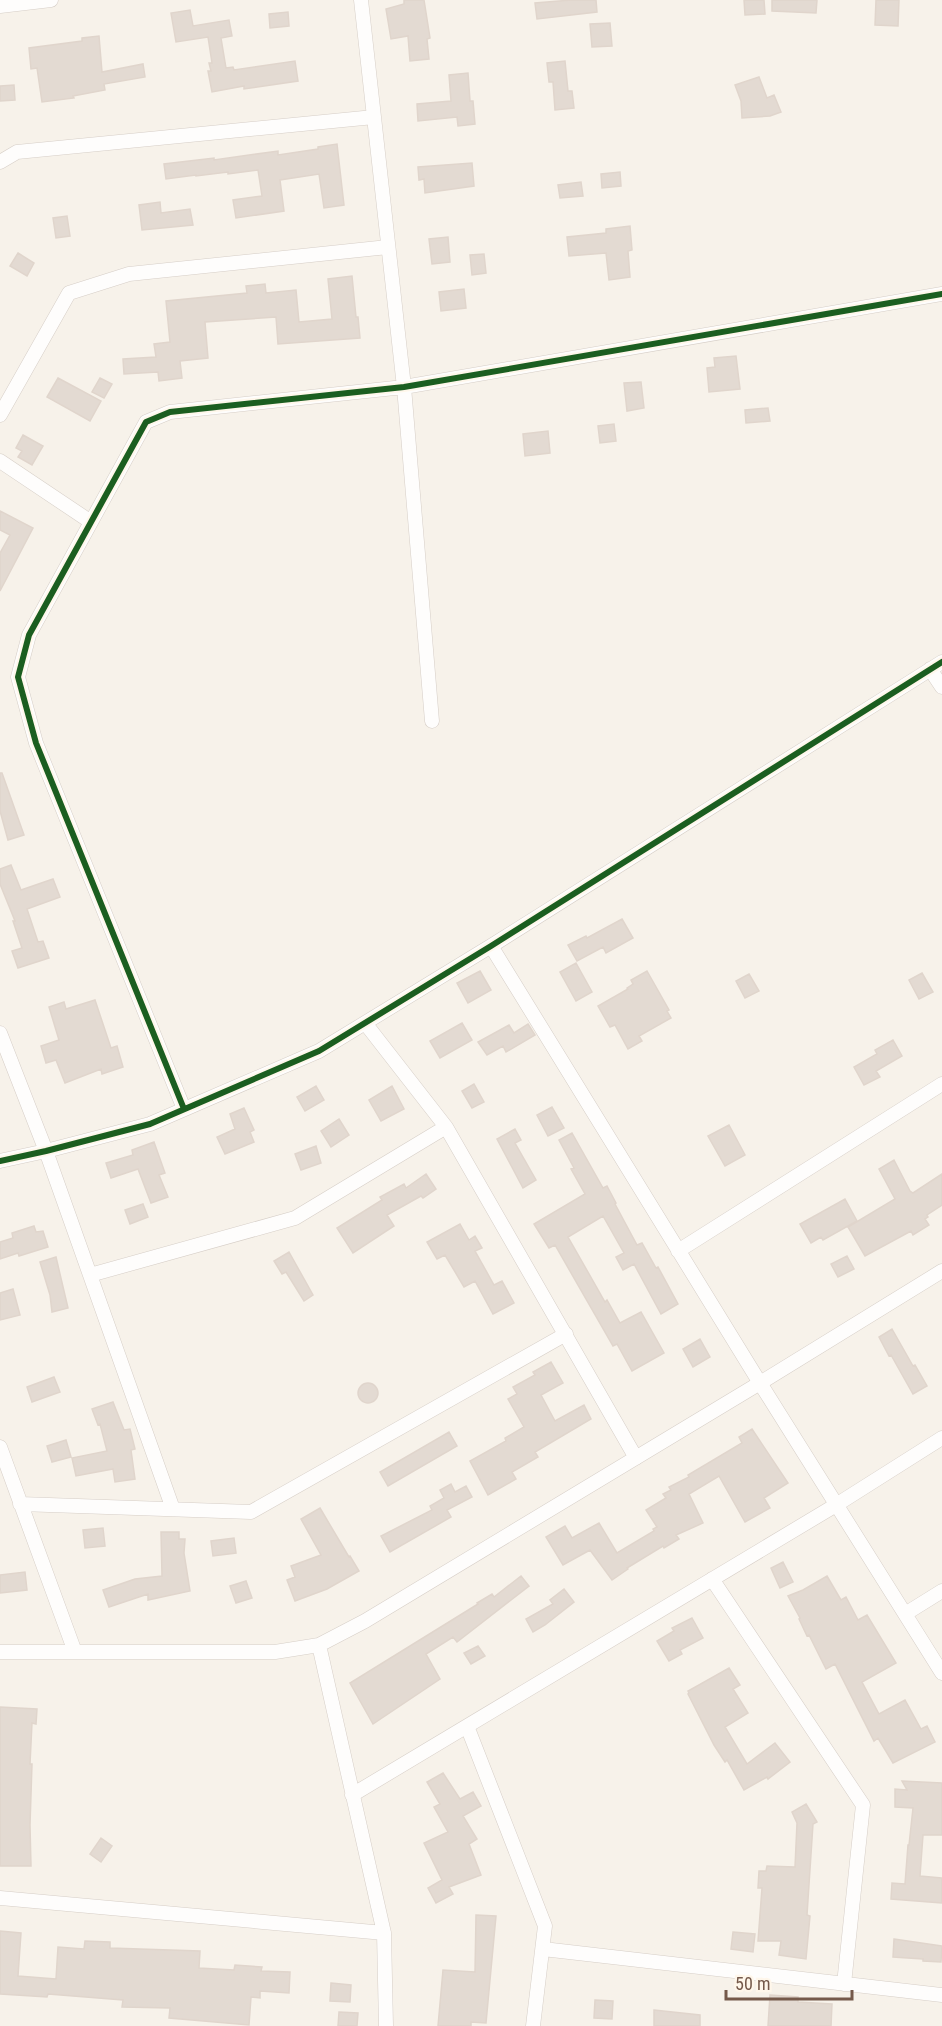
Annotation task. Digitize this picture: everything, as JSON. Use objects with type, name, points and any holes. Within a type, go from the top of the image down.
[{"type":"street","points":[[0,6],[51,0]]},
{"type":"street","points":[[361,0],[404,387],[432,720]]},
{"type":"street","points":[[0,162],[17,152],[374,117]]},
{"type":"street","points":[[0,414],[69,294],[129,274],[388,247]]},
{"type":"street","points":[[184,1109],[36,743],[18,677],[29,635],[146,422],[170,412],[404,387],[942,294]]},
{"type":"street","points":[[0,461],[91,522]]},
{"type":"street","points":[[0,1161],[150,1124],[319,1051],[491,946],[936,665],[942,687]]},
{"type":"street","points":[[491,946],[678,1251],[942,1673]]},
{"type":"street","points":[[365,1023],[446,1127],[636,1458]]},
{"type":"street","points":[[0,1033],[46,1151],[173,1509]]},
{"type":"street","points":[[678,1251],[942,1084]]},
{"type":"street","points":[[90,1275],[296,1218],[446,1127]]},
{"type":"street","points":[[0,1652],[275,1652],[319,1644],[365,1622],[942,1270]]},
{"type":"street","points":[[20,1504],[251,1512],[566,1334]]},
{"type":"street","points":[[352,1795],[942,1438]]},
{"type":"street","points":[[0,1447],[75,1652]]},
{"type":"street","points":[[712,1579],[863,1805],[844,1984]]},
{"type":"street","points":[[905,1614],[942,1591]]},
{"type":"street","points":[[319,1644],[384,1933],[386,2026]]},
{"type":"street","points":[[467,1726],[545,1926],[533,2026]]},
{"type":"street","points":[[0,1898],[384,1933]]},
{"type":"street","points":[[543,1948],[942,1995]]},
{"type":"building","points":[[404,0],[424,0],[430,38],[427,39],[429,59],[410,61],[408,36],[391,39],[386,9],[404,4]]},
{"type":"building","points":[[596,0],[597,12],[537,19],[535,3]]},
{"type":"building","points":[[744,0],[764,0],[765,14],[745,15]]},
{"type":"building","points":[[772,0],[817,0],[816,13],[772,11]]},
{"type":"building","points":[[876,0],[899,0],[898,26],[875,25]]},
{"type":"building","points":[[190,10],[193,26],[229,20],[232,36],[221,38],[226,68],[233,67],[234,70],[295,61],[298,81],[244,89],[244,86],[212,92],[208,71],[211,71],[209,63],[212,63],[208,37],[176,42],[171,13]]},
{"type":"building","points":[[288,12],[289,26],[270,28],[269,14]]},
{"type":"building","points":[[610,23],[612,46],[592,47],[590,24]]},
{"type":"building","points":[[99,36],[102,72],[143,64],[145,77],[104,84],[105,90],[73,96],[74,98],[42,102],[37,68],[31,69],[29,48],[82,41],[82,38]]},
{"type":"building","points":[[565,61],[568,91],[572,91],[574,108],[555,110],[553,82],[549,82],[547,63]]},
{"type":"building","points":[[468,73],[470,101],[473,101],[475,124],[458,126],[457,117],[418,121],[417,104],[451,101],[449,75]]},
{"type":"building","points":[[759,77],[767,98],[774,95],[781,112],[770,116],[742,118],[741,101],[735,85]]},
{"type":"building","points":[[14,85],[15,100],[0,101],[0,86]]},
{"type":"building","points":[[337,144],[344,205],[324,208],[319,174],[280,180],[284,211],[236,218],[233,200],[262,196],[258,170],[166,179],[164,164],[278,151],[278,155]]},
{"type":"building","points":[[472,163],[474,186],[425,193],[424,179],[419,180],[418,167]]},
{"type":"building","points":[[620,172],[621,186],[602,188],[601,174]]},
{"type":"building","points":[[581,182],[583,196],[560,198],[558,185]]},
{"type":"building","points":[[160,202],[161,213],[190,209],[193,225],[142,230],[139,205]]},
{"type":"building","points":[[67,216],[70,236],[56,238],[53,218]]},
{"type":"building","points":[[630,226],[632,250],[628,251],[630,277],[609,280],[606,253],[569,256],[567,237],[606,233],[606,229]]},
{"type":"building","points":[[448,237],[450,262],[432,264],[429,239]]},
{"type":"building","points":[[18,253],[34,263],[27,276],[10,266]]},
{"type":"building","points":[[484,254],[486,273],[472,275],[470,255]]},
{"type":"building","points":[[352,276],[360,338],[278,344],[276,317],[205,322],[208,358],[180,361],[182,378],[159,381],[158,372],[124,374],[123,359],[156,357],[154,344],[170,342],[166,301],[247,293],[246,286],[265,284],[266,293],[296,290],[299,322],[332,319],[328,279]]},
{"type":"building","points":[[464,289],[466,308],[441,311],[439,292]]},
{"type":"building","points":[[736,356],[740,389],[709,392],[707,368],[715,367],[714,358]]},
{"type":"building","points":[[58,378],[101,401],[90,421],[47,397]]},
{"type":"building","points":[[100,378],[112,384],[104,398],[92,392]]},
{"type":"building","points":[[641,382],[644,408],[627,411],[624,383]]},
{"type":"building","points":[[768,408],[770,421],[746,423],[745,410]]},
{"type":"building","points":[[614,424],[616,441],[600,443],[598,426]]},
{"type":"building","points":[[548,431],[550,453],[525,456],[523,434]]},
{"type":"building","points":[[23,435],[43,446],[32,465],[18,457],[22,451],[16,448]]},
{"type":"building","points":[[0,511],[33,528],[0,591],[0,553],[10,535],[0,530]]},
{"type":"building","points":[[0,773],[2,773],[24,835],[8,840],[0,811]]},
{"type":"building","points":[[11,865],[21,890],[53,879],[60,897],[27,909],[38,942],[43,941],[49,958],[18,968],[12,951],[22,948],[13,921],[15,921],[0,884],[0,869]]},
{"type":"building","points":[[622,919],[633,938],[606,953],[603,947],[577,961],[568,945],[586,936],[587,938]]},
{"type":"building","points":[[576,963],[592,992],[576,1001],[560,972]]},
{"type":"building","points":[[480,971],[491,990],[468,1003],[457,983]]},
{"type":"building","points":[[647,971],[669,1010],[667,1011],[671,1018],[639,1036],[642,1041],[628,1049],[615,1025],[610,1027],[598,1006],[628,989],[633,984],[631,980]]},
{"type":"building","points":[[922,973],[933,992],[919,999],[909,980]]},
{"type":"building","points":[[749,974],[759,991],[745,998],[736,981]]},
{"type":"building","points":[[95,1000],[111,1048],[117,1046],[123,1067],[102,1074],[101,1069],[65,1083],[56,1060],[46,1063],[41,1046],[59,1040],[49,1007],[64,1002],[66,1009]]},
{"type":"building","points":[[462,1023],[472,1040],[440,1058],[430,1041]]},
{"type":"building","points":[[528,1024],[535,1035],[506,1052],[503,1046],[487,1055],[478,1042],[509,1025],[514,1033]]},
{"type":"building","points":[[893,1040],[902,1056],[876,1071],[880,1077],[864,1085],[854,1067],[877,1054],[875,1050]]},
{"type":"building","points":[[474,1084],[484,1102],[472,1108],[462,1091]]},
{"type":"building","points":[[316,1086],[324,1100],[305,1111],[297,1097]]},
{"type":"building","points":[[392,1086],[404,1109],[381,1121],[369,1100]]},
{"type":"building","points":[[552,1107],[564,1128],[548,1136],[537,1115]]},
{"type":"building","points":[[244,1108],[254,1130],[250,1132],[254,1142],[225,1154],[217,1137],[235,1129],[230,1114]]},
{"type":"building","points":[[339,1119],[349,1135],[331,1147],[321,1131]]},
{"type":"building","points":[[729,1125],[745,1155],[725,1166],[708,1136]]},
{"type":"building","points":[[515,1129],[521,1140],[515,1143],[536,1180],[523,1188],[497,1139]]},
{"type":"building","points":[[572,1133],[603,1188],[607,1186],[637,1245],[642,1243],[678,1304],[661,1314],[634,1264],[623,1270],[616,1257],[624,1253],[603,1216],[568,1237],[605,1302],[607,1300],[620,1323],[641,1312],[664,1353],[632,1371],[617,1344],[613,1346],[555,1245],[549,1248],[534,1224],[585,1194],[559,1140]]},
{"type":"building","points":[[154,1142],[165,1173],[159,1175],[168,1197],[151,1203],[138,1169],[111,1178],[106,1163],[133,1155],[132,1150]]},
{"type":"building","points":[[316,1146],[321,1163],[301,1170],[295,1154]]},
{"type":"building","points":[[894,1160],[913,1193],[942,1174],[942,1205],[927,1215],[925,1219],[929,1225],[913,1235],[911,1231],[865,1256],[848,1227],[895,1199],[879,1169]]},
{"type":"building","points":[[426,1174],[436,1189],[423,1198],[421,1196],[387,1215],[394,1226],[353,1253],[337,1228],[382,1200],[380,1197],[404,1184],[406,1188]]},
{"type":"building","points":[[845,1199],[857,1221],[823,1240],[821,1237],[811,1243],[800,1224]]},
{"type":"building","points":[[143,1204],[148,1217],[130,1224],[125,1210]]},
{"type":"building","points":[[460,1224],[469,1240],[475,1236],[482,1248],[475,1251],[494,1285],[502,1281],[514,1303],[493,1314],[475,1281],[464,1287],[445,1255],[437,1259],[427,1242]]},
{"type":"building","points":[[34,1226],[36,1232],[43,1231],[48,1247],[0,1259],[0,1242],[13,1238],[12,1233]]},
{"type":"building","points":[[289,1252],[313,1295],[304,1301],[286,1272],[282,1274],[274,1261]]},
{"type":"building","points":[[847,1256],[854,1269],[838,1277],[831,1264]]},
{"type":"building","points":[[56,1257],[68,1308],[52,1312],[50,1295],[40,1262]]},
{"type":"building","points":[[13,1289],[20,1315],[0,1320],[0,1293]]},
{"type":"building","points":[[892,1329],[927,1386],[913,1394],[879,1337]]},
{"type":"building","points":[[700,1339],[710,1357],[693,1367],[683,1349]]},
{"type":"building","points":[[551,1362],[563,1383],[541,1395],[555,1421],[584,1405],[591,1419],[535,1452],[538,1457],[512,1472],[516,1479],[488,1495],[470,1461],[506,1441],[505,1438],[524,1427],[508,1399],[517,1394],[513,1387],[535,1375],[533,1372]]},
{"type":"building","points":[[54,1377],[60,1392],[32,1402],[27,1387]]},
{"type":"building","points":[[364,1383],[372,1383],[378,1389],[378,1397],[372,1403],[364,1403],[358,1397],[358,1389]]},
{"type":"building","points":[[113,1402],[124,1430],[130,1429],[135,1449],[131,1450],[135,1479],[115,1482],[113,1469],[76,1476],[72,1458],[107,1451],[100,1424],[98,1425],[92,1409]]},
{"type":"building","points":[[752,1429],[788,1483],[764,1498],[770,1508],[745,1522],[719,1476],[689,1494],[703,1523],[676,1535],[679,1539],[627,1568],[612,1580],[590,1550],[563,1565],[546,1537],[565,1526],[572,1538],[599,1523],[617,1553],[654,1531],[653,1529],[657,1527],[646,1510],[666,1498],[663,1494],[671,1490],[669,1487],[742,1443],[739,1437]]},
{"type":"building","points":[[449,1432],[457,1446],[388,1486],[380,1472]]},
{"type":"building","points":[[66,1440],[71,1457],[52,1462],[47,1446]]},
{"type":"building","points":[[451,1484],[455,1492],[466,1486],[472,1497],[447,1510],[451,1517],[390,1552],[381,1536],[432,1510],[430,1506],[444,1498],[440,1490]]},
{"type":"building","points":[[320,1508],[359,1571],[327,1589],[295,1601],[287,1580],[295,1577],[291,1566],[321,1555],[301,1519]]},
{"type":"building","points":[[103,1528],[105,1546],[85,1548],[83,1530]]},
{"type":"building","points":[[161,1532],[179,1532],[179,1539],[185,1539],[184,1553],[190,1591],[148,1600],[148,1594],[109,1607],[103,1590],[135,1579],[162,1576]]},
{"type":"building","points":[[234,1538],[236,1553],[213,1556],[211,1541]]},
{"type":"building","points":[[783,1562],[793,1582],[780,1588],[771,1568]]},
{"type":"building","points":[[25,1572],[27,1590],[0,1593],[0,1575]]},
{"type":"building","points":[[521,1576],[529,1586],[457,1642],[453,1637],[426,1654],[440,1679],[373,1724],[350,1683],[492,1594],[494,1597]]},
{"type":"building","points":[[827,1576],[841,1600],[846,1597],[858,1620],[867,1615],[896,1663],[862,1682],[879,1714],[905,1700],[921,1729],[927,1726],[935,1742],[893,1763],[878,1738],[874,1741],[835,1664],[826,1669],[788,1596]]},
{"type":"building","points":[[246,1581],[252,1598],[236,1603],[230,1586]]},
{"type":"building","points":[[564,1589],[574,1602],[533,1632],[526,1619],[553,1604],[550,1600]]},
{"type":"building","points":[[692,1618],[703,1638],[680,1650],[682,1654],[669,1661],[657,1641],[674,1631],[672,1628]]},
{"type":"building","points":[[478,1646],[485,1656],[471,1664],[464,1653]]},
{"type":"building","points":[[729,1668],[740,1685],[733,1689],[748,1713],[725,1727],[747,1764],[775,1743],[790,1762],[768,1779],[767,1777],[744,1790],[727,1760],[725,1762],[714,1745],[688,1694],[688,1691]]},
{"type":"building","points":[[0,1707],[37,1709],[36,1724],[32,1723],[30,1764],[32,1764],[31,1866],[0,1866]]},
{"type":"building","points":[[443,1773],[460,1799],[473,1792],[481,1806],[463,1816],[477,1839],[469,1844],[481,1875],[449,1887],[453,1894],[436,1903],[428,1888],[442,1880],[424,1843],[448,1832],[434,1807],[440,1804],[427,1782]]},
{"type":"building","points":[[902,1781],[942,1783],[942,1835],[923,1835],[920,1876],[942,1878],[942,1903],[891,1899],[892,1883],[905,1884],[913,1808],[895,1807],[895,1789],[907,1790]]},
{"type":"building","points":[[806,1804],[817,1822],[813,1824],[806,1959],[779,1955],[781,1941],[758,1941],[762,1888],[758,1888],[759,1871],[766,1871],[767,1866],[795,1867],[797,1823],[792,1812]]},
{"type":"building","points":[[101,1838],[112,1846],[101,1862],[90,1854]]},
{"type":"building","points":[[476,1915],[496,1916],[486,2023],[471,2022],[471,2026],[438,2026],[443,1970],[475,1972]]},
{"type":"building","points":[[0,1931],[21,1933],[18,1976],[56,1979],[58,1947],[84,1949],[85,1941],[110,1942],[110,1948],[200,1951],[199,1968],[234,1970],[235,1965],[262,1967],[261,1971],[290,1972],[289,1993],[260,1991],[260,1998],[251,1997],[249,2025],[169,2018],[170,2008],[122,2007],[123,2000],[48,1994],[47,1997],[0,1994]]},
{"type":"building","points":[[733,1932],[755,1934],[753,1952],[731,1949]]},
{"type":"building","points":[[894,1939],[942,1946],[941,1962],[893,1957]]},
{"type":"building","points":[[331,1983],[351,1985],[350,2002],[330,2001]]},
{"type":"building","points":[[770,1995],[798,1997],[798,2002],[832,2004],[831,2026],[768,2026]]},
{"type":"building","points":[[595,2000],[613,2001],[612,2019],[594,2018]]},
{"type":"building","points":[[654,2010],[700,2015],[700,2026],[654,2026]]},
{"type":"building","points":[[339,2012],[358,2013],[357,2026],[338,2026]]},
{"type":"cycle path","points":[[184,1109],[36,743],[18,677],[29,635],[146,422],[170,412],[404,387],[942,294]]},
{"type":"cycle path","points":[[0,1161],[150,1124],[319,1051],[491,946],[942,662]]}]
